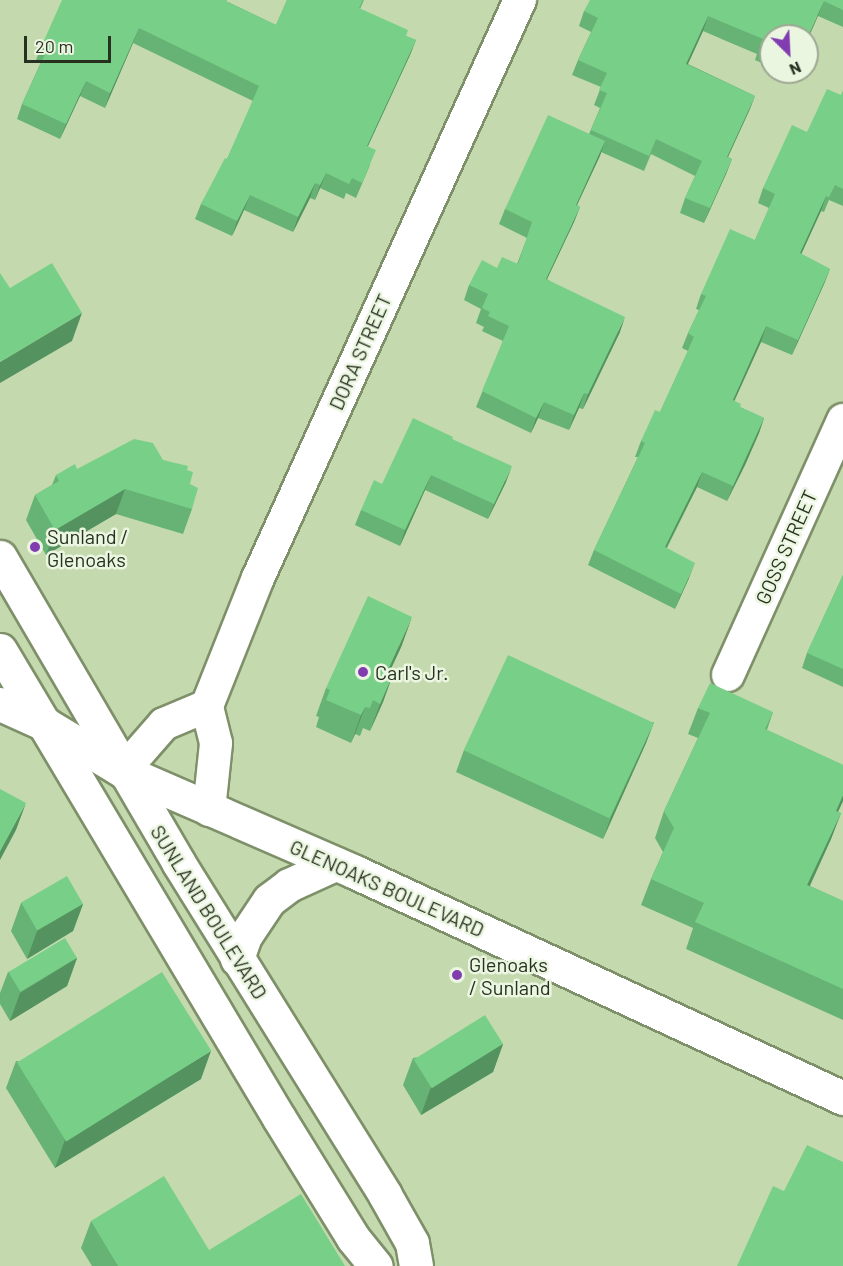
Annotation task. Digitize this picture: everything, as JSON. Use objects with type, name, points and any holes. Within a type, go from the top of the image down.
[{"type":"main road","name":"SUNLAND BOULEVARD","points":[[0,557],[123,771],[237,959],[385,1195],[412,1244],[416,1266]]},
{"type":"main road","points":[[0,650],[47,725],[279,1119],[352,1238],[376,1266]]},
{"type":"main road","name":"GLENOAKS BOULEVARD","points":[[0,704],[47,725],[123,771],[335,864],[843,1098]]},
{"type":"main road","points":[[237,959],[245,936],[269,900],[289,885],[335,864]]},
{"type":"street","name":"DORA STREET","points":[[207,706],[262,567],[520,0]]},
{"type":"street","name":"GOSS STREET","points":[[728,675],[843,420]]},
{"type":"street","points":[[123,771],[164,724],[207,706],[216,743],[209,810]]},
{"type":"building","points":[[62,0],[227,0],[276,25],[287,0],[363,0],[359,8],[408,30],[406,36],[416,40],[367,146],[376,150],[362,183],[352,178],[349,184],[326,173],[320,185],[315,183],[298,217],[250,195],[237,221],[201,204],[225,158],[227,159],[259,86],[139,28],[110,93],[86,81],[66,124],[22,104],[48,48],[42,45]]},
{"type":"building","points":[[590,0],[843,0],[843,10],[824,1],[813,24],[759,24],[759,37],[708,16],[686,64],[755,96],[727,157],[732,159],[710,208],[685,198],[702,161],[656,139],[649,156],[591,130],[607,93],[599,90],[607,73],[578,60],[598,18],[584,11]]},
{"type":"building","points":[[827,89],[841,95],[843,91],[843,189],[835,185],[829,197],[826,196],[800,253],[830,269],[798,340],[766,326],[733,400],[741,404],[740,407],[764,418],[733,486],[702,472],[665,547],[695,563],[681,594],[594,550],[645,443],[641,441],[655,410],[660,412],[694,337],[688,333],[706,296],[701,294],[730,229],[755,240],[775,194],[763,188],[792,125],[807,132]]},
{"type":"building","points":[[548,115],[605,141],[576,205],[580,207],[546,279],[625,317],[588,394],[584,393],[574,415],[544,402],[536,418],[482,391],[509,326],[488,316],[490,312],[482,308],[488,294],[469,285],[482,260],[497,268],[502,257],[518,264],[532,222],[505,209]]},
{"type":"building","points":[[52,263],[82,313],[0,362],[0,273],[10,288]]},
{"type":"building","points":[[413,418],[453,437],[452,439],[512,466],[494,504],[431,475],[405,530],[361,510],[374,480],[382,484]]},
{"type":"building","points":[[134,439],[153,443],[163,460],[188,466],[187,470],[193,472],[190,484],[198,488],[192,509],[125,489],[55,530],[35,495],[59,481],[56,475],[75,464],[77,469]]},
{"type":"building","points":[[843,575],[843,669],[807,653]]},
{"type":"building","name":"Carl's Jr.","points":[[368,596],[412,617],[387,672],[393,674],[380,704],[373,700],[370,708],[365,707],[361,715],[326,700],[330,690],[326,688]]},
{"type":"building","points":[[508,655],[654,723],[610,818],[464,750]]},
{"type":"building","points":[[710,683],[773,712],[765,729],[843,765],[843,795],[836,811],[841,813],[807,885],[843,901],[843,989],[695,922],[704,903],[651,879],[674,828],[664,811],[710,713],[698,708]]},
{"type":"building","points":[[0,789],[26,803],[0,851]]},
{"type":"building","points":[[67,876],[83,904],[37,930],[21,902]]},
{"type":"building","points":[[65,938],[77,958],[20,992],[8,972]]},
{"type":"building","points":[[162,972],[211,1051],[66,1141],[17,1063]]},
{"type":"building","points":[[485,1015],[503,1044],[432,1088],[414,1060]]},
{"type":"building","points":[[807,1145],[843,1162],[843,1266],[737,1266],[773,1186],[784,1191]]},
{"type":"building","points":[[164,1176],[209,1250],[301,1194],[345,1266],[118,1266],[91,1221]]},
{"type":"place","name":"Sunland / Glenoaks","points":[[35,547]]},
{"type":"place","name":"Carl's Jr.","points":[[363,672]]},
{"type":"place","name":"Glenoaks / Sunland","points":[[457,975]]}]
